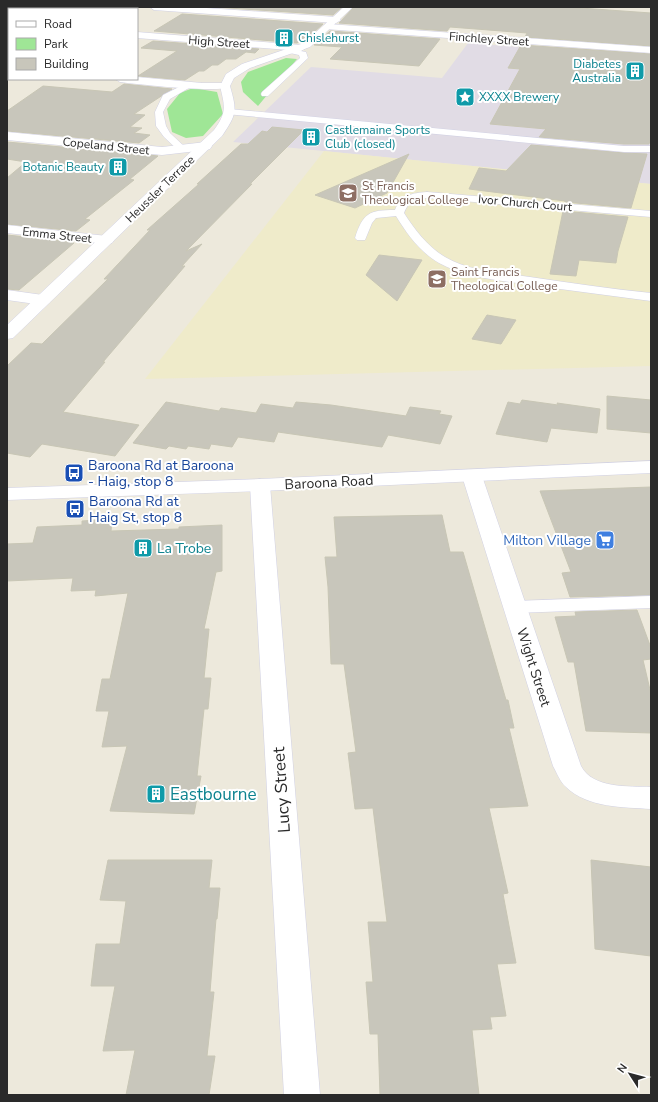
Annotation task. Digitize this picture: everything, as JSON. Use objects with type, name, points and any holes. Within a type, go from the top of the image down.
[{"type":"street","name":"Finchley Street","points":[[154,7],[651,50]]},
{"type":"street","points":[[229,112],[230,105],[225,86],[230,76],[239,69],[297,50],[313,42],[349,7]]},
{"type":"street","name":"High Street","points":[[138,35],[297,50]]},
{"type":"street","points":[[132,80],[190,85],[225,86]]},
{"type":"street","name":"Heussler Terrace","points":[[7,334],[206,146],[224,125],[229,112]]},
{"type":"street","name":"Copeland Street","points":[[7,136],[168,151],[206,146]]},
{"type":"street","name":"Emma Street","points":[[7,229],[107,240]]},
{"type":"street","points":[[7,295],[43,300]]},
{"type":"street","name":"Baroona Road","points":[[7,494],[260,485],[651,467]]},
{"type":"street","name":"Wight Street","points":[[472,476],[565,761],[575,781],[592,791],[614,795],[651,798]]},
{"type":"street","name":"Lucy Street","points":[[260,485],[302,1095]]},
{"type":"lane","points":[[265,94],[304,58],[303,54],[297,50]]},
{"type":"lane","name":"Heussler Terrace","points":[[182,149],[167,135],[161,126],[159,112],[166,97],[190,85]]},
{"type":"lane","points":[[229,112],[624,149],[651,149]]},
{"type":"lane","name":"Ivor Church Court","points":[[399,213],[403,201],[411,196],[427,195],[651,214]]},
{"type":"lane","points":[[361,238],[367,219],[371,216],[384,213],[399,213],[412,233],[430,252],[442,260],[460,268],[483,274],[552,285],[651,297]]},
{"type":"lane","points":[[515,607],[651,602]]},
{"type":"shaded area","name":"XXXX Brewery","points":[[468,43],[520,47],[508,68],[651,79],[651,184],[233,142],[311,67],[442,78]]},
{"type":"shaded area","name":"Saint Francis Theological College","points":[[324,151],[651,184],[651,366],[145,379]]},
{"type":"green space","points":[[286,58],[297,59],[258,106],[243,92],[241,82],[248,72]]},
{"type":"green space","points":[[193,88],[217,92],[223,114],[203,136],[186,138],[172,132],[167,109],[180,93]]},
{"type":"building","points":[[214,7],[342,7],[333,15]]},
{"type":"building","points":[[354,7],[566,7],[651,13],[651,46],[525,37],[527,33],[450,27],[447,31],[339,23]]},
{"type":"building","points":[[182,14],[323,24],[303,42],[300,41],[297,43],[154,31]]},
{"type":"building","points":[[330,31],[440,39],[419,66],[330,59],[342,47],[314,45]]},
{"type":"building","points":[[153,41],[259,49],[255,53],[246,52],[236,59],[226,59],[218,65],[212,65],[204,71],[199,71],[185,80],[138,76],[177,51],[141,48]]},
{"type":"building","points":[[521,45],[651,54],[651,138],[649,144],[624,144],[539,137],[546,129],[490,124],[520,69],[508,68]]},
{"type":"building","points":[[124,84],[172,89],[134,114],[145,115],[130,127],[142,128],[134,133],[150,135],[139,143],[7,131],[7,111],[43,86],[112,92]]},
{"type":"building","points":[[272,127],[304,130],[186,251],[202,244],[182,266],[185,266],[103,362],[105,362],[63,412],[139,425],[115,456],[42,444],[30,457],[7,453],[7,366],[31,343],[42,344],[108,279],[104,279],[150,230],[147,230],[241,144],[248,144],[262,131],[267,132]]},
{"type":"building","points":[[7,142],[158,156],[130,179],[134,180],[85,219],[90,220],[76,231],[7,224],[7,178],[26,162],[7,159]]},
{"type":"building","points":[[531,145],[647,154],[631,208],[565,202],[469,189],[479,168],[506,171]]},
{"type":"building","points":[[409,154],[387,193],[355,208],[315,195]]},
{"type":"building","points":[[563,211],[628,217],[616,263],[579,260],[576,276],[550,274]]},
{"type":"building","points":[[7,235],[74,243],[19,290],[7,289]]},
{"type":"building","points":[[379,255],[422,260],[397,301],[366,275]]},
{"type":"building","points":[[487,315],[516,320],[501,344],[472,339]]},
{"type":"building","points":[[607,396],[651,400],[651,433],[607,429]]},
{"type":"building","points":[[522,400],[600,409],[597,433],[551,428],[547,442],[496,434],[508,402],[520,404]]},
{"type":"building","points":[[166,402],[219,411],[221,408],[256,413],[261,404],[293,408],[296,402],[331,405],[406,416],[410,407],[441,411],[439,414],[452,416],[440,444],[388,435],[382,447],[278,432],[274,442],[238,437],[232,447],[211,444],[209,449],[188,446],[186,449],[169,446],[166,449],[133,443]]},
{"type":"building","name":"Milton Village","points":[[651,487],[651,595],[570,597],[562,573],[571,572],[540,491]]},
{"type":"building","points":[[442,515],[450,552],[463,552],[506,700],[508,700],[514,728],[509,728],[528,806],[489,808],[508,893],[503,894],[516,963],[497,964],[506,1016],[490,1017],[492,1029],[472,1030],[479,1095],[380,1095],[378,1034],[370,1034],[366,982],[373,982],[368,922],[387,922],[373,808],[355,809],[348,753],[356,752],[344,664],[331,664],[328,587],[325,557],[337,557],[334,517]]},
{"type":"building","points":[[112,519],[111,531],[179,529],[179,527],[222,525],[222,571],[216,572],[204,629],[209,629],[204,678],[211,678],[208,709],[204,709],[197,776],[201,776],[194,814],[110,811],[127,746],[102,747],[109,711],[96,711],[102,679],[110,679],[128,593],[95,596],[96,590],[71,591],[73,578],[7,581],[7,544],[33,543],[37,527],[82,525],[82,521]]},
{"type":"building","points":[[637,610],[651,648],[651,659],[643,660],[651,694],[651,733],[586,731],[574,662],[568,662],[555,617],[576,616],[575,612]]},
{"type":"building","points":[[108,860],[212,860],[209,888],[220,888],[210,992],[214,992],[207,1056],[215,1056],[209,1095],[126,1095],[135,1050],[103,1051],[115,986],[91,986],[96,944],[120,944],[126,901],[100,900]]},
{"type":"building","points":[[591,860],[651,867],[651,956],[595,949]]},
{"type":"place","name":"Chislehurst","points":[[284,38]]},
{"type":"place","name":"Diabetes Australia","points":[[635,71]]},
{"type":"place","name":"XXXX Brewery","points":[[465,97]]},
{"type":"place","name":"Castlemaine Sports Club (closed)","points":[[311,137]]},
{"type":"place","name":"Botanic Beauty","points":[[118,167]]},
{"type":"place","name":"St Francis Theological College","points":[[348,193]]},
{"type":"place","name":"Saint Francis Theological College","points":[[437,279]]},
{"type":"place","name":"Baroona Rd at Baroona - Haig, stop 8","points":[[74,473]]},
{"type":"place","name":"Baroona Rd at Haig St, stop 8","points":[[75,509]]},
{"type":"place","name":"Milton Village","points":[[605,540]]},
{"type":"place","name":"La Trobe","points":[[143,548]]},
{"type":"place","name":"Eastbourne","points":[[156,794]]}]
